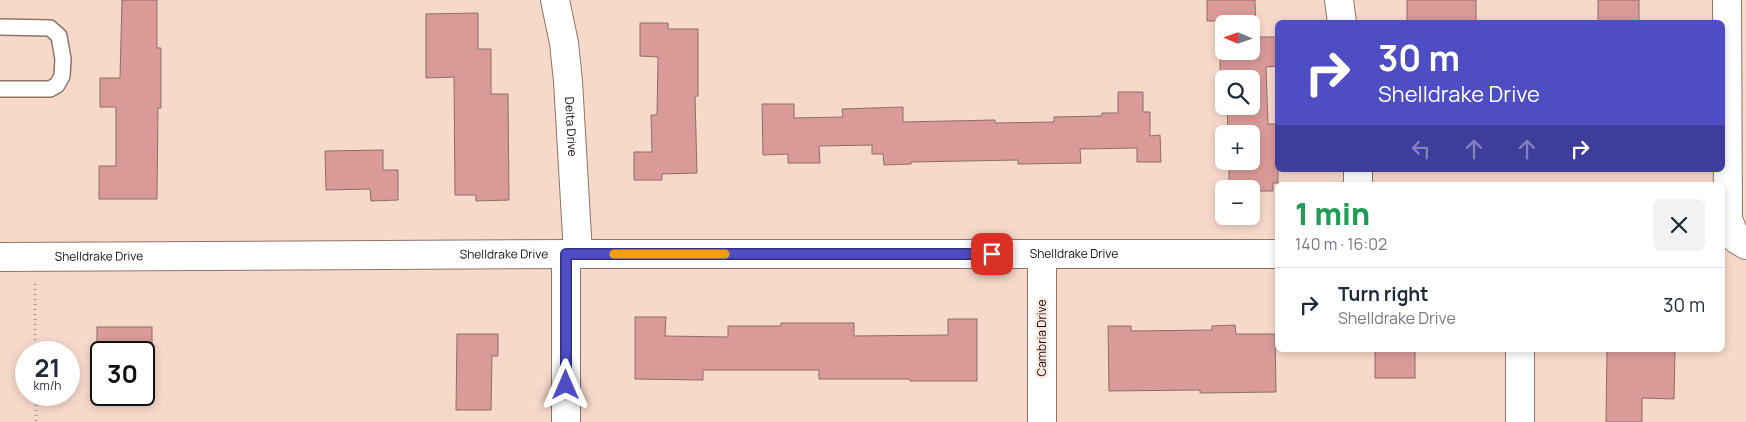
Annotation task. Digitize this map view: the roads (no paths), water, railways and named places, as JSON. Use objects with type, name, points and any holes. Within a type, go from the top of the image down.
[{"type":"street","name":"Delta Drive","points":[[555,0],[564,43],[568,82],[572,254],[566,422]]},
{"type":"street","points":[[1339,0],[1342,20]]},
{"type":"street","points":[[1727,0],[1728,219],[1736,239],[1746,245]]},
{"type":"street","name":"Shelldrake Drive","points":[[0,257],[572,254],[1275,254]]},
{"type":"street","name":"Cambria Drive","points":[[1042,254],[1042,422]]},
{"type":"street","points":[[1520,352],[1520,422]]},
{"type":"lane","points":[[0,27],[50,28],[59,36],[64,59],[62,76],[57,85],[50,89],[0,89]]}]
